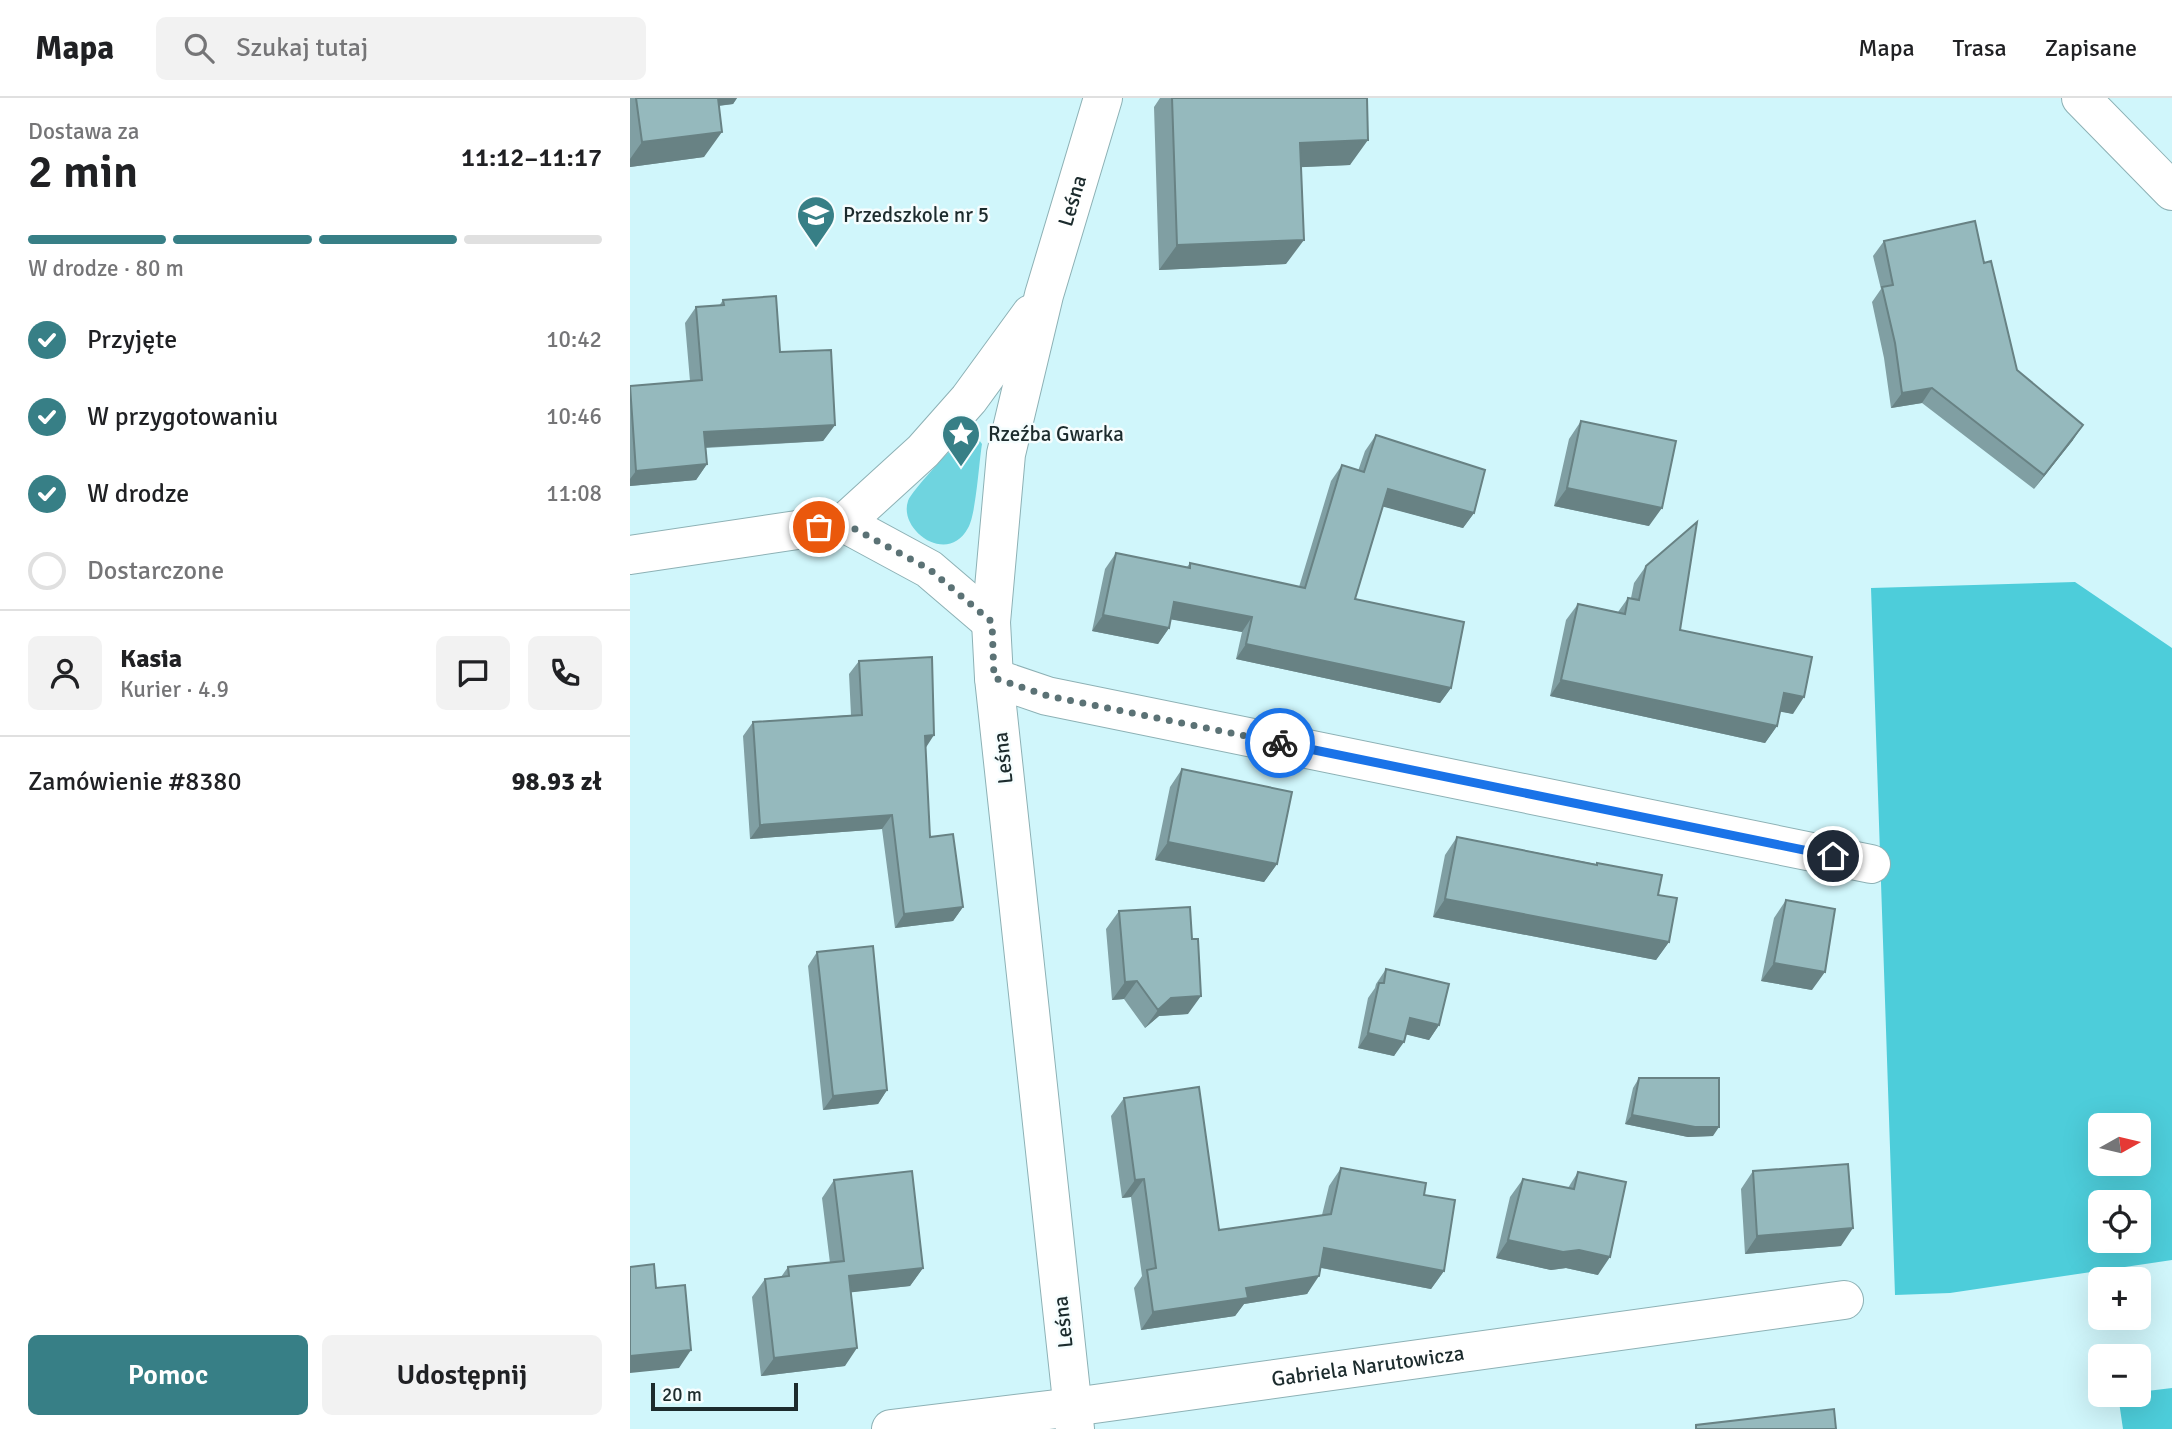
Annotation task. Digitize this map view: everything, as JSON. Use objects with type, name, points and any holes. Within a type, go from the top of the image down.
[{"type":"street","name":"Leśna","points":[[1074,1418],[994,678],[992,622],[1006,454],[1044,295],[1103,98]]},
{"type":"street","points":[[2081,98],[2172,191]]},
{"type":"street","points":[[630,555],[844,523],[923,451],[969,399],[1044,295]]},
{"type":"street","points":[[844,523],[929,569],[992,622]]},
{"type":"street","points":[[994,678],[1048,696],[1871,864]]},
{"type":"street","name":"Gabriela Narutowicza","points":[[891,1429],[1074,1418],[1844,1300]]},
{"type":"shaded area","points":[[968,435],[976,436],[982,444],[971,521],[959,539],[949,544],[938,544],[927,540],[910,523],[908,501],[932,470]]},
{"type":"shaded area","points":[[2075,582],[2172,648],[2172,1260],[2125,1267],[2088,1267],[2088,1272],[1950,1293],[1895,1295],[1871,588]]},
{"type":"shaded area","points":[[2172,1388],[2172,1429],[2123,1429],[2120,1407],[2151,1407],[2151,1391]]},
{"type":"building","points":[[636,98],[718,98],[722,132],[642,142]]},
{"type":"building","points":[[1172,98],[1367,98],[1368,140],[1300,143],[1304,240],[1177,245]]},
{"type":"building","points":[[1975,221],[1984,263],[1991,261],[2017,370],[2083,425],[2044,475],[1932,388],[1902,393],[1895,343],[1882,287],[1893,285],[1884,241]]},
{"type":"building","points":[[776,296],[780,352],[831,350],[835,425],[704,432],[707,464],[636,471],[630,386],[702,380],[696,307],[724,305],[723,300]]},
{"type":"building","points":[[1581,421],[1676,441],[1662,508],[1567,488]]},
{"type":"building","points":[[1376,435],[1485,470],[1474,513],[1388,489],[1355,599],[1464,622],[1451,688],[1246,644],[1252,617],[1174,602],[1169,628],[1103,615],[1116,553],[1190,568],[1190,563],[1305,588],[1342,465],[1364,472]]},
{"type":"building","points":[[1697,522],[1680,630],[1812,657],[1804,697],[1784,693],[1777,726],[1561,680],[1578,604],[1625,614],[1628,598],[1639,600],[1646,566]]},
{"type":"building","points":[[932,657],[934,735],[925,736],[930,837],[953,834],[963,907],[904,914],[892,815],[760,825],[753,722],[862,715],[859,661]]},
{"type":"building","points":[[1182,769],[1292,792],[1277,864],[1168,842]]},
{"type":"building","points":[[1457,837],[1662,875],[1658,895],[1677,898],[1669,942],[1445,899]]},
{"type":"building","points":[[1786,900],[1835,909],[1825,972],[1774,963]]},
{"type":"building","points":[[1190,907],[1192,939],[1198,939],[1201,996],[1171,998],[1158,1010],[1137,981],[1125,982],[1119,911]]},
{"type":"building","points":[[873,946],[887,1090],[833,1096],[817,952]]},
{"type":"building","points":[[1386,969],[1449,984],[1439,1025],[1410,1018],[1404,1042],[1368,1033],[1379,983],[1384,983]]},
{"type":"building","points":[[1639,1078],[1719,1078],[1719,1127],[1695,1127],[1632,1115]]},
{"type":"building","points":[[1199,1087],[1219,1230],[1331,1214],[1341,1168],[1426,1183],[1424,1195],[1455,1200],[1444,1271],[1324,1248],[1319,1276],[1246,1288],[1248,1298],[1153,1312],[1147,1270],[1156,1268],[1144,1179],[1135,1180],[1124,1098]]},
{"type":"building","points":[[1848,1164],[1853,1228],[1757,1236],[1753,1171]]},
{"type":"building","points":[[912,1171],[923,1268],[849,1276],[857,1348],[774,1358],[765,1279],[789,1276],[788,1267],[844,1261],[834,1180]]},
{"type":"building","points":[[1578,1172],[1626,1182],[1610,1257],[1579,1250],[1563,1252],[1508,1240],[1523,1179],[1574,1189]]},
{"type":"building","points":[[654,1264],[656,1288],[685,1285],[691,1350],[630,1356],[630,1267]]},
{"type":"building","points":[[1834,1409],[1836,1429],[1696,1429],[1696,1425]]},
{"type":"way so far","points":[[819,527],[844,523],[929,569],[992,622],[994,678],[1048,696],[1280,743]]},
{"type":"place","name":"Przedszkole nr 5","points":[[816,249]]},
{"type":"place","name":"Rzeźba Gwarka","points":[[961,468]]},
{"type":"route","points":[[1280,743],[1833,856]]}]
